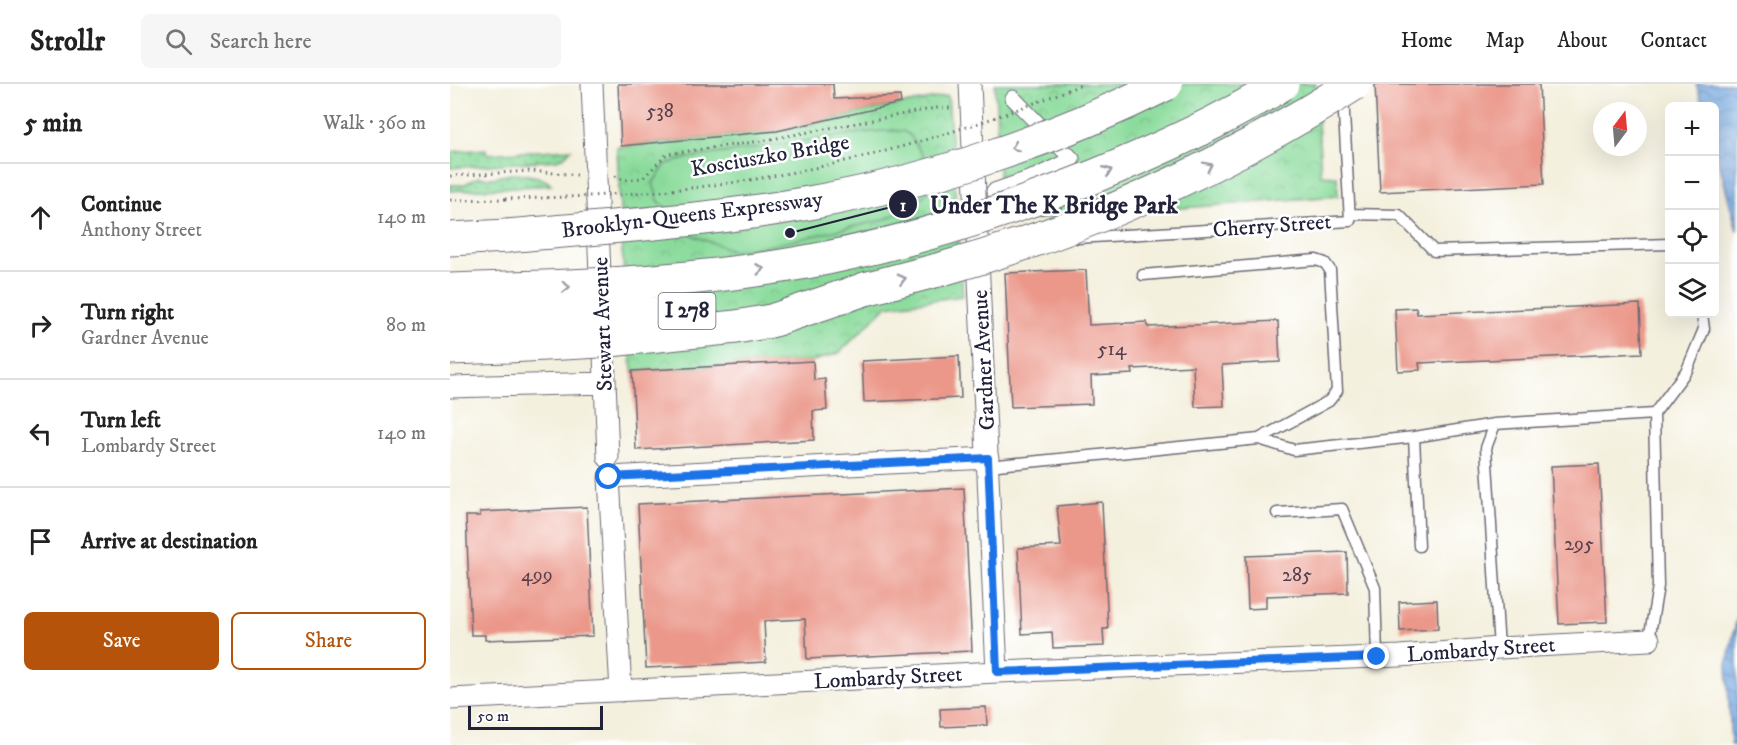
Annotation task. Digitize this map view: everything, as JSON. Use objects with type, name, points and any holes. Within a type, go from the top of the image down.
[{"type":"highway","name":"Brooklyn-Queens Expressway","points":[[450,239],[506,217],[682,220],[812,203],[945,170],[1101,114],[1166,84]]},
{"type":"highway","name":"I 278","points":[[450,319],[508,318],[647,282],[767,268],[829,257],[926,234],[1017,206],[1135,160],[1282,84]]},
{"type":"highway","points":[[450,348],[508,318],[600,341],[736,327],[771,321],[866,288],[996,253],[1142,198],[1263,138],[1354,84]]},
{"type":"highway","points":[[450,219],[506,217]]},
{"type":"highway","name":"I 278","points":[[450,290],[508,318]]},
{"type":"street","name":"Stewart Avenue","points":[[592,84],[608,467],[621,691]]},
{"type":"street","name":"Gardner Avenue","points":[[970,84],[997,672]]},
{"type":"street","points":[[994,191],[1037,176],[1072,159],[1014,98]]},
{"type":"street","name":"Cherry Street","points":[[978,244],[1061,239]]},
{"type":"street","points":[[450,387],[605,383]]},
{"type":"street","points":[[608,467],[988,462]]},
{"type":"street","name":"Lombardy Street","points":[[450,699],[997,672],[1377,657],[1649,640]]},
{"type":"lane","points":[[1342,84],[1350,218]]},
{"type":"lane","name":"Cherry Street","points":[[1061,239],[1400,215],[1434,251],[1665,244]]},
{"type":"lane","points":[[1143,275],[1316,260],[1325,263],[1330,270],[1336,391],[1329,401],[1259,439]]},
{"type":"lane","points":[[1649,640],[1658,586],[1654,414],[1687,370],[1704,329],[1703,318]]},
{"type":"lane","points":[[988,462],[1259,439],[1294,450],[1414,437],[1495,424],[1654,414]]},
{"type":"lane","points":[[1495,424],[1485,448],[1499,648]]},
{"type":"lane","points":[[1414,437],[1419,546]]},
{"type":"lane","points":[[1277,513],[1342,508],[1375,588],[1377,657]]},
{"type":"path","name":"Kosciuszko Bridge","points":[[450,200],[506,217],[562,198],[660,190],[771,177],[883,152],[958,131],[1083,84]]},
{"type":"path","points":[[450,176],[508,172],[573,175],[610,172],[624,180],[643,178],[667,154],[761,141],[936,108],[956,108]]},
{"type":"green space","points":[[995,84],[1316,84],[1321,175],[1337,176],[1338,196],[1001,222]]},
{"type":"green space","points":[[948,96],[963,296],[887,306],[839,353],[813,361],[632,371],[622,250],[617,147],[777,131]]},
{"type":"green space","points":[[882,131],[903,131],[910,135],[928,164],[928,192],[910,206],[886,219],[778,244],[734,251],[694,236],[658,200],[653,183],[666,164],[689,158]]},
{"type":"green space","points":[[486,149],[487,154],[571,149],[564,157],[557,160],[450,168],[450,152]]},
{"type":"green space","points":[[510,174],[538,177],[552,185],[450,191],[450,185],[463,185],[478,177],[493,178]]},
{"type":"water","points":[[1696,84],[1737,84],[1737,231],[1719,163],[1719,102],[1702,102]]},
{"type":"water","points":[[1737,617],[1737,745],[1731,745],[1727,664]]},
{"type":"building","points":[[618,84],[833,84],[834,99],[900,96],[901,103],[777,131],[621,146]]},
{"type":"building","points":[[1375,84],[1539,84],[1544,184],[1380,192]]},
{"type":"building","points":[[1086,270],[1089,325],[1147,322],[1148,327],[1278,321],[1280,362],[1222,365],[1224,406],[1195,407],[1193,366],[1132,369],[1133,374],[1091,376],[1092,404],[1011,407],[1005,273]]},
{"type":"building","points":[[1640,304],[1642,353],[1419,363],[1420,370],[1398,371],[1395,309],[1416,308],[1417,314]]},
{"type":"building","points":[[959,356],[961,398],[864,402],[862,361]]},
{"type":"building","points":[[813,361],[814,380],[825,379],[827,410],[813,411],[814,440],[636,450],[632,371]]},
{"type":"building","points":[[1599,464],[1607,622],[1559,624],[1551,466]]},
{"type":"building","points":[[964,488],[972,651],[807,659],[805,619],[764,621],[766,662],[646,668],[638,504]]},
{"type":"building","points":[[1102,502],[1108,629],[1103,629],[1104,646],[1053,648],[1052,632],[1022,634],[1018,548],[1061,546],[1057,506]]},
{"type":"building","points":[[587,507],[593,636],[485,640],[485,635],[471,635],[466,516],[480,516],[480,512]]},
{"type":"building","points":[[1347,552],[1348,593],[1266,596],[1266,608],[1248,609],[1246,556]]},
{"type":"building","points":[[1437,600],[1438,629],[1400,631],[1399,602]]},
{"type":"building","points":[[986,707],[987,725],[941,727],[940,709]]},
{"type":"place","name":"Under The K Bridge Park","points":[[790,233]]},
{"type":"route","points":[[609,477],[988,458],[997,672],[1377,657]]}]
